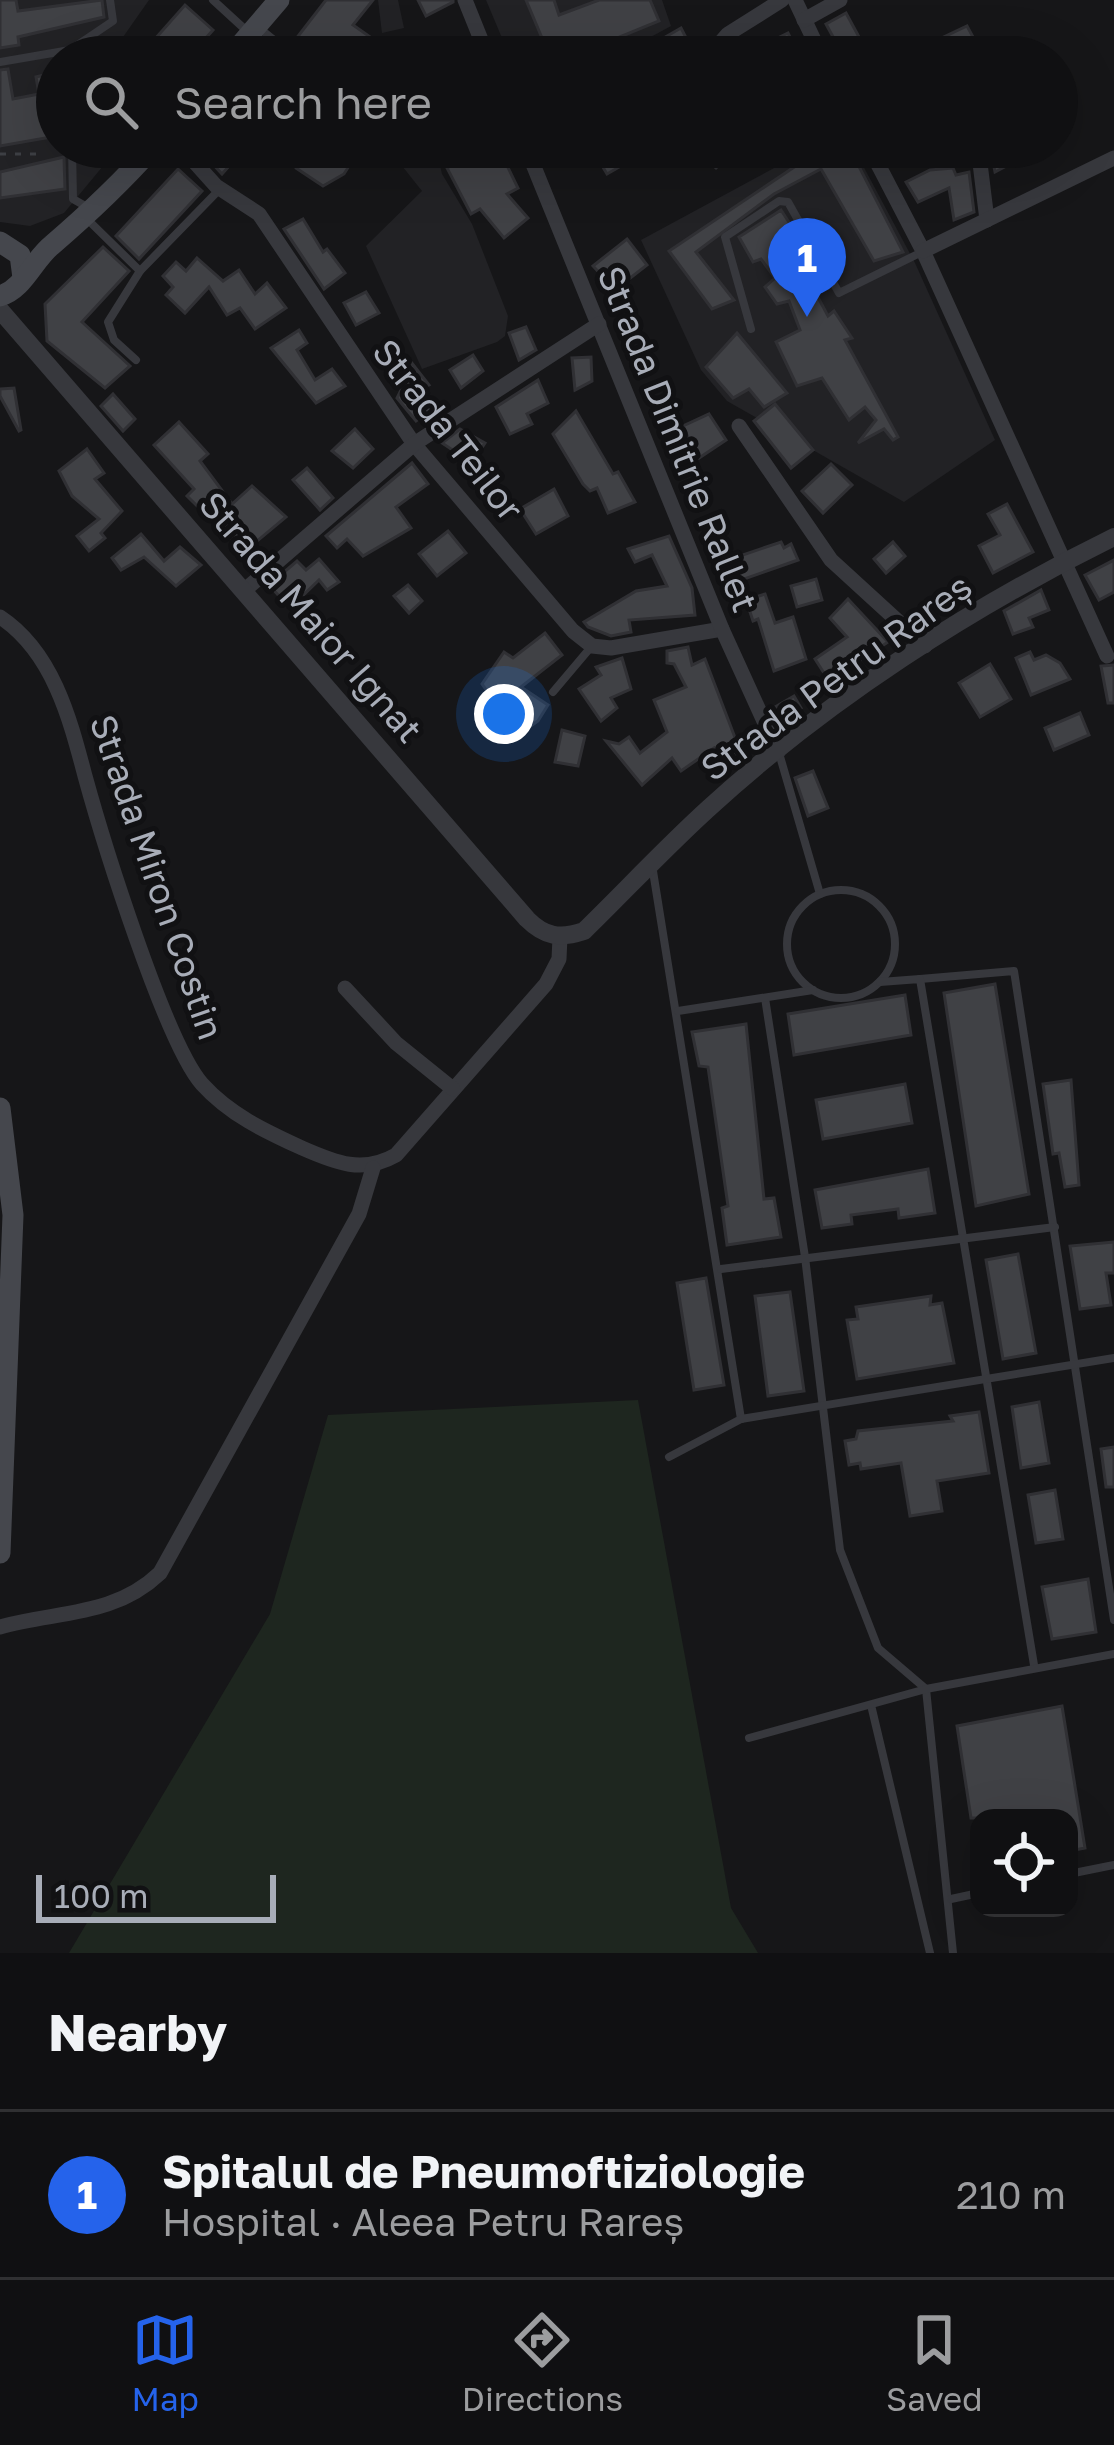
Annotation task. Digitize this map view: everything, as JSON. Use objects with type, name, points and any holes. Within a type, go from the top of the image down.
[{"type":"main road","points":[[248,36],[279,0]]},
{"type":"main road","points":[[7,298],[53,243],[90,214],[133,168]]},
{"type":"main road","points":[[3,243],[53,243]]},
{"type":"main road","points":[[3,243],[23,260],[7,298]]},
{"type":"main road","points":[[0,1108],[13,1215],[0,1553]]},
{"type":"street","points":[[465,0],[480,36]]},
{"type":"street","points":[[726,36],[782,0]]},
{"type":"street","points":[[795,0],[812,36]]},
{"type":"street","points":[[804,20],[840,0]]},
{"type":"street","points":[[923,251],[1114,158]]},
{"type":"street","name":"Strada Teilor","points":[[201,168],[220,188],[259,214],[414,444],[573,631],[592,646]]},
{"type":"street","name":"Strada Dimitrie Rallet","points":[[535,168],[722,628],[778,752]]},
{"type":"street","points":[[880,168],[1068,560],[1107,656]]},
{"type":"street","points":[[981,168],[987,220]]},
{"type":"street","points":[[7,298],[16,331]]},
{"type":"street","name":"Strada Maior Ignat","points":[[7,298],[16,331],[246,589],[527,919],[542,933],[560,937]]},
{"type":"street","points":[[246,589],[414,444],[599,324]]},
{"type":"street","points":[[739,426],[831,560],[925,646]]},
{"type":"street","name":"Strada Petru Rareș","points":[[560,937],[584,931],[778,752],[925,646],[1068,560],[1114,538]]},
{"type":"street","name":"Strada Miron Costin","points":[[0,617],[42,663],[67,707],[87,782],[158,989],[198,1080],[226,1108],[261,1130],[318,1155],[374,1168]]},
{"type":"street","points":[[592,646],[611,648],[722,628]]},
{"type":"street","points":[[0,1627],[71,1617],[143,1589],[160,1573],[358,1214],[374,1168],[396,1155],[546,984],[559,959],[560,937]]},
{"type":"street","points":[[345,988],[396,1043],[453,1089]]},
{"type":"lane","points":[[93,36],[113,20],[110,0]]},
{"type":"lane","points":[[213,0],[262,36]]},
{"type":"lane","points":[[0,62],[36,58]]},
{"type":"lane","points":[[72,168],[73,199],[140,271]]},
{"type":"lane","points":[[136,360],[114,340],[108,322],[140,271],[220,188]]},
{"type":"lane","points":[[751,329],[725,237],[779,201],[788,202],[839,293],[923,251]]},
{"type":"lane","points":[[554,692],[592,646]]},
{"type":"lane","points":[[778,752],[820,894]]},
{"type":"lane","points":[[652,864],[721,1269],[741,1419]]},
{"type":"lane","points":[[813,990],[791,965],[788,932],[794,916],[820,894],[852,891],[880,907],[890,921],[895,953],[880,982]]},
{"type":"lane","points":[[678,1011],[813,990],[848,998],[880,982],[1015,971],[1055,1227],[1071,1366],[1114,1620]]},
{"type":"lane","points":[[920,979],[1034,1665]]},
{"type":"lane","points":[[765,998],[805,1257],[840,1550],[878,1648],[926,1689],[953,1953]]},
{"type":"lane","points":[[721,1269],[1055,1227]]},
{"type":"lane","points":[[669,1456],[741,1419],[1114,1358]]},
{"type":"lane","points":[[749,1738],[926,1689],[1034,1665],[1114,1654]]},
{"type":"lane","points":[[871,1705],[930,1953]]},
{"type":"lane","points":[[1078,1872],[1114,1864]]},
{"type":"lane","points":[[951,1899],[970,1895]]},
{"type":"path","points":[[0,154],[36,154]]},
{"type":"shaded area","points":[[0,0],[149,0],[124,36],[36,36],[36,168],[101,168],[64,213],[30,226],[0,222]]},
{"type":"shaded area","points":[[378,0],[398,0],[404,28],[382,33]]},
{"type":"shaded area","points":[[486,0],[662,0],[671,26],[653,36],[501,36]]},
{"type":"shaded area","points":[[404,168],[441,168],[472,224],[508,316],[505,336],[497,342],[422,369],[366,246],[422,191]]},
{"type":"shaded area","points":[[774,168],[864,168],[915,263],[995,440],[904,502],[727,401],[701,370],[641,240]]},
{"type":"shaded area","points":[[638,1400],[731,1908],[758,1953],[69,1953],[270,1614],[328,1415]]},
{"type":"building","points":[[0,0],[16,0],[18,11],[102,0],[104,17],[18,37],[19,45],[0,48]]},
{"type":"building","points":[[326,0],[373,0],[353,25],[369,36],[298,36]]},
{"type":"building","points":[[418,0],[453,0],[453,2],[426,16]]},
{"type":"building","points":[[526,0],[554,0],[559,15],[599,0],[650,0],[659,21],[622,36],[541,36]]},
{"type":"building","points":[[185,5],[213,30],[208,36],[158,36]]},
{"type":"building","points":[[846,13],[858,36],[832,36],[826,24]]},
{"type":"building","points":[[967,26],[972,36],[946,36]]},
{"type":"building","points":[[8,69],[13,99],[36,95],[36,140],[0,146],[0,70]]},
{"type":"building","points":[[36,164],[36,168],[64,168],[65,189],[0,198],[0,172]]},
{"type":"building","points":[[296,168],[348,168],[323,186]]},
{"type":"building","points":[[447,168],[508,168],[518,188],[507,194],[528,218],[504,238],[480,209],[471,214]]},
{"type":"building","points":[[793,168],[860,168],[903,252],[874,261],[821,169],[774,194],[696,252],[734,300],[712,309],[669,251]]},
{"type":"building","points":[[953,168],[956,175],[969,172],[974,212],[954,220],[949,188],[918,202],[906,182],[930,170]]},
{"type":"building","points":[[178,169],[202,191],[139,259],[116,236]]},
{"type":"building","points":[[781,210],[794,230],[786,233],[803,267],[812,263],[820,281],[813,288],[828,316],[834,311],[852,338],[845,340],[898,437],[893,440],[884,429],[858,443],[876,420],[865,407],[849,420],[822,378],[797,386],[776,342],[800,330],[789,301],[777,304],[765,287],[775,278],[761,259],[753,262],[739,237]]},
{"type":"building","points":[[303,219],[323,252],[327,249],[345,273],[324,289],[284,229]]},
{"type":"building","points":[[627,239],[647,265],[620,286],[614,276],[608,282],[593,266]]},
{"type":"building","points":[[103,247],[129,271],[82,322],[130,366],[105,388],[47,341],[45,304]]},
{"type":"building","points":[[197,258],[223,281],[239,270],[255,294],[267,283],[286,308],[255,329],[240,308],[227,315],[209,287],[185,313],[166,295],[173,287],[163,276],[176,262],[186,271]]},
{"type":"building","points":[[366,292],[379,313],[356,325],[344,303]]},
{"type":"building","points":[[526,327],[536,350],[519,360],[509,333]]},
{"type":"building","points":[[299,330],[307,343],[297,350],[315,380],[332,369],[345,386],[316,403],[271,348]]},
{"type":"building","points":[[737,333],[787,393],[764,407],[749,389],[733,398],[706,367]]},
{"type":"building","points":[[473,355],[483,371],[461,388],[450,370]]},
{"type":"building","points":[[591,357],[592,381],[575,390],[572,358]]},
{"type":"building","points":[[411,362],[429,385],[419,390],[435,407],[416,421],[397,398],[403,386],[395,375]]},
{"type":"building","points":[[538,380],[548,403],[527,414],[532,424],[510,434],[496,407]]},
{"type":"building","points":[[14,388],[19,431],[0,396],[0,389]]},
{"type":"building","points":[[113,394],[135,419],[123,431],[101,406]]},
{"type":"building","points":[[775,404],[813,450],[791,468],[754,421]]},
{"type":"building","points":[[576,411],[635,502],[608,513],[597,488],[590,491],[583,484],[553,434]]},
{"type":"building","points":[[709,414],[726,440],[699,458],[686,446],[689,440],[683,426]]},
{"type":"building","points":[[179,422],[208,454],[200,461],[232,504],[252,486],[286,517],[244,552],[187,496],[194,489],[154,445]]},
{"type":"building","points":[[355,429],[373,449],[353,468],[332,451]]},
{"type":"building","points":[[460,429],[485,443],[472,463],[442,443]]},
{"type":"building","points":[[87,449],[104,473],[95,479],[122,511],[101,533],[105,538],[89,551],[77,536],[99,519],[72,496],[59,471]]},
{"type":"building","points":[[412,463],[428,484],[396,507],[411,528],[363,556],[347,539],[337,548],[326,536]]},
{"type":"building","points":[[831,464],[852,485],[823,513],[802,491]]},
{"type":"building","points":[[307,468],[333,498],[320,510],[293,480]]},
{"type":"building","points":[[554,489],[568,516],[536,534],[520,509]]},
{"type":"building","points":[[1007,504],[1033,552],[993,573],[979,546],[1000,535],[988,514]]},
{"type":"building","points":[[448,531],[466,553],[437,576],[419,554]]},
{"type":"building","points":[[141,534],[164,561],[180,547],[201,565],[176,586],[144,557],[121,570],[112,558]]},
{"type":"building","points":[[669,536],[692,588],[695,615],[629,620],[631,632],[611,636],[588,627],[584,622],[636,591],[667,586],[652,555],[635,562],[628,549]]},
{"type":"building","points":[[781,542],[784,548],[791,544],[798,560],[730,584],[725,561]]},
{"type":"building","points":[[893,542],[905,556],[886,573],[874,559]]},
{"type":"building","points":[[319,559],[339,582],[327,590],[319,580],[290,608],[269,585],[297,561],[306,570]]},
{"type":"building","points":[[1114,560],[1114,592],[1099,600],[1085,575]]},
{"type":"building","points":[[816,579],[822,600],[797,607],[791,586]]},
{"type":"building","points":[[408,585],[422,601],[409,613],[394,596]]},
{"type":"building","points":[[1041,590],[1049,610],[1029,618],[1033,627],[1013,634],[1004,611]]},
{"type":"building","points":[[765,594],[775,623],[793,617],[806,659],[774,671],[758,619],[753,621],[746,600]]},
{"type":"building","points":[[848,599],[888,642],[829,681],[815,659],[847,637],[830,618]]},
{"type":"building","points":[[545,633],[562,655],[521,687],[548,705],[538,721],[518,735],[482,684],[504,652],[513,658]]},
{"type":"building","points":[[688,647],[692,665],[705,659],[742,756],[722,765],[714,748],[681,771],[672,758],[642,785],[606,741],[619,744],[629,737],[640,753],[667,732],[654,700],[686,687],[674,664],[667,663],[667,651]]},
{"type":"building","points":[[1030,652],[1034,660],[1046,655],[1060,663],[1070,679],[1031,695],[1016,658]]},
{"type":"building","points":[[622,658],[631,689],[611,698],[617,708],[601,721],[579,689],[601,675],[596,667]]},
{"type":"building","points":[[990,664],[1011,699],[980,717],[959,683]]},
{"type":"building","points":[[1114,665],[1114,703],[1108,703],[1101,666]]},
{"type":"building","points":[[794,696],[801,708],[782,719],[775,707]]},
{"type":"building","points":[[1080,713],[1089,735],[1054,750],[1045,728]]},
{"type":"building","points":[[562,730],[585,736],[578,766],[555,762]]},
{"type":"building","points":[[813,771],[828,808],[808,816],[795,778]]},
{"type":"building","points":[[995,984],[1029,1194],[976,1206],[944,993]]},
{"type":"building","points":[[905,995],[911,1035],[794,1055],[788,1014]]},
{"type":"building","points":[[746,1024],[764,1199],[774,1198],[781,1237],[727,1245],[722,1208],[728,1206],[708,1067],[699,1066],[692,1032]]},
{"type":"building","points":[[1071,1080],[1079,1185],[1065,1187],[1059,1153],[1053,1154],[1043,1084]]},
{"type":"building","points":[[905,1084],[912,1123],[823,1139],[816,1100]]},
{"type":"building","points":[[928,1169],[935,1213],[899,1218],[898,1209],[851,1215],[852,1224],[822,1228],[815,1190]]},
{"type":"building","points":[[1114,1242],[1114,1273],[1106,1273],[1111,1305],[1080,1309],[1070,1246]]},
{"type":"building","points":[[1018,1254],[1036,1353],[1003,1359],[986,1260]]},
{"type":"building","points":[[706,1278],[724,1385],[694,1390],[677,1283]]},
{"type":"building","points":[[790,1292],[804,1391],[768,1396],[755,1296]]},
{"type":"building","points":[[931,1296],[930,1305],[942,1303],[954,1363],[857,1379],[847,1320],[858,1319],[856,1307]]},
{"type":"building","points":[[1039,1402],[1049,1463],[1021,1468],[1012,1407]]},
{"type":"building","points":[[979,1412],[989,1473],[937,1481],[942,1511],[910,1516],[901,1463],[861,1469],[860,1463],[849,1465],[845,1441],[856,1439],[858,1431],[953,1421],[950,1416]]},
{"type":"building","points":[[1114,1447],[1114,1487],[1106,1487],[1101,1449]]},
{"type":"building","points":[[1055,1490],[1063,1539],[1036,1543],[1028,1495]]},
{"type":"building","points":[[1088,1579],[1096,1632],[1052,1639],[1042,1587]]},
{"type":"building","points":[[1062,1706],[1085,1848],[1078,1849],[1078,1809],[970,1811],[957,1726]]},
{"type":"place","name":"Spitalul de Pneumoftiziologie","points":[[807,317]]}]
